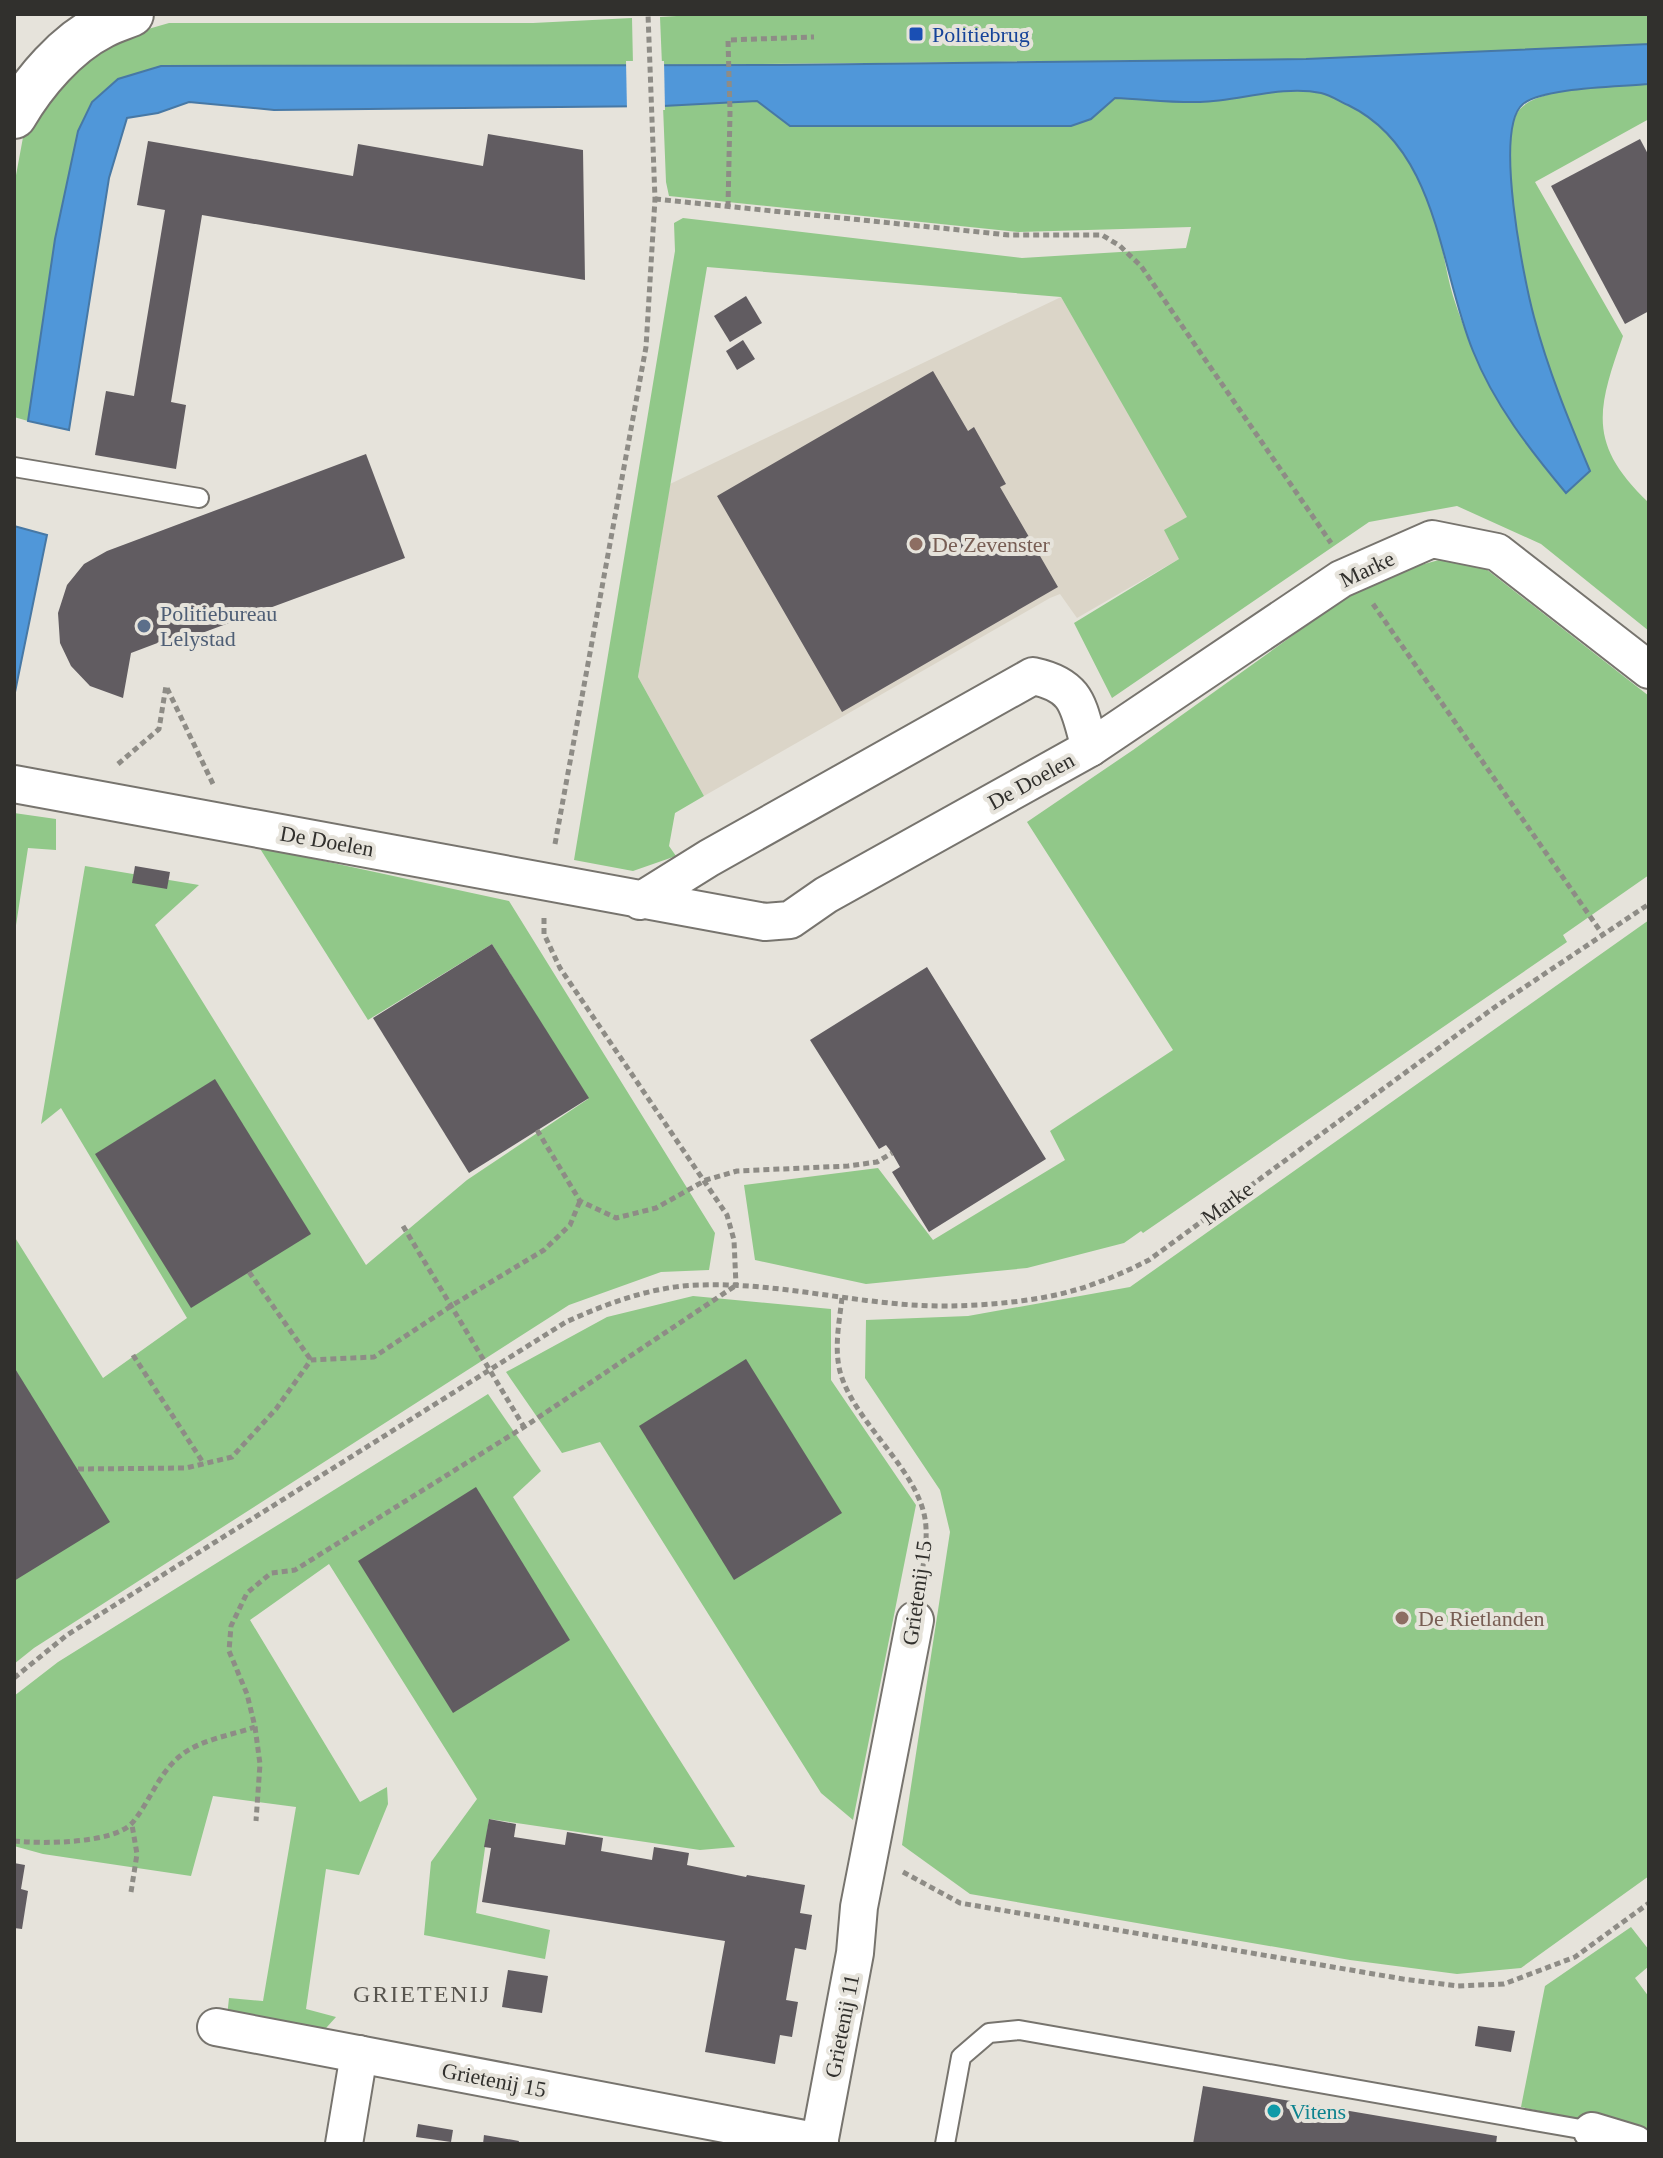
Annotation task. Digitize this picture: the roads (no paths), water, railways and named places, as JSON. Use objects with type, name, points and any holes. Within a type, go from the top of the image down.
[{"type":"main road","points":[[14,116],[38,81],[69,50],[100,26],[131,14]]},
{"type":"street","name":"Marke","points":[[1090,748],[1341,579],[1432,539],[1497,552],[1649,670]]},
{"type":"street","name":"De Doelen","points":[[14,784],[549,881],[640,901],[765,922],[790,920],[826,895],[1090,748],[1075,700],[1057,681],[1033,676],[709,858],[640,901]]},
{"type":"street","name":"Grietenij 15","points":[[859,1907],[915,1620]]},
{"type":"street","name":"Grietenij 11","points":[[819,2143],[855,1953],[859,1907]]},
{"type":"street","name":"Grietenij 15","points":[[216,2027],[819,2143]]},
{"type":"street","points":[[344,2144],[359,2054]]},
{"type":"street","points":[[1592,2131],[1635,2144]]},
{"type":"lane","points":[[14,467],[199,498]]},
{"type":"lane","points":[[945,2144],[961,2057],[989,2033],[1019,2030],[1592,2131]]},
{"type":"water","points":[[1649,44],[1649,84],[1548,94],[1523,104],[1514,119],[1511,172],[1518,240],[1529,298],[1552,376],[1590,471],[1566,493],[1514,426],[1491,390],[1462,318],[1432,213],[1419,180],[1401,150],[1378,125],[1348,105],[1324,94],[1306,91],[1200,102],[1115,98],[1091,119],[1071,126],[790,126],[757,101],[663,106],[274,110],[189,102],[158,113],[127,118],[109,178],[69,430],[28,421],[55,239],[78,131],[92,102],[118,79],[161,66],[780,65],[1306,59]]},
{"type":"water","points":[[14,526],[47,535],[14,697]]},
{"type":"place","name":"Politiebrug","points":[[916,34]]},
{"type":"place","name":"De Zevenster","points":[[916,544]]},
{"type":"place","name":"Politiebureau Lelystad","points":[[144,626]]},
{"type":"place","name":"De Rietlanden","points":[[1402,1618]]},
{"type":"place","name":"Vitens","points":[[1274,2111]]},
{"type":"district","name":"GRIETENIJ","points":[[422,1994]]}]
